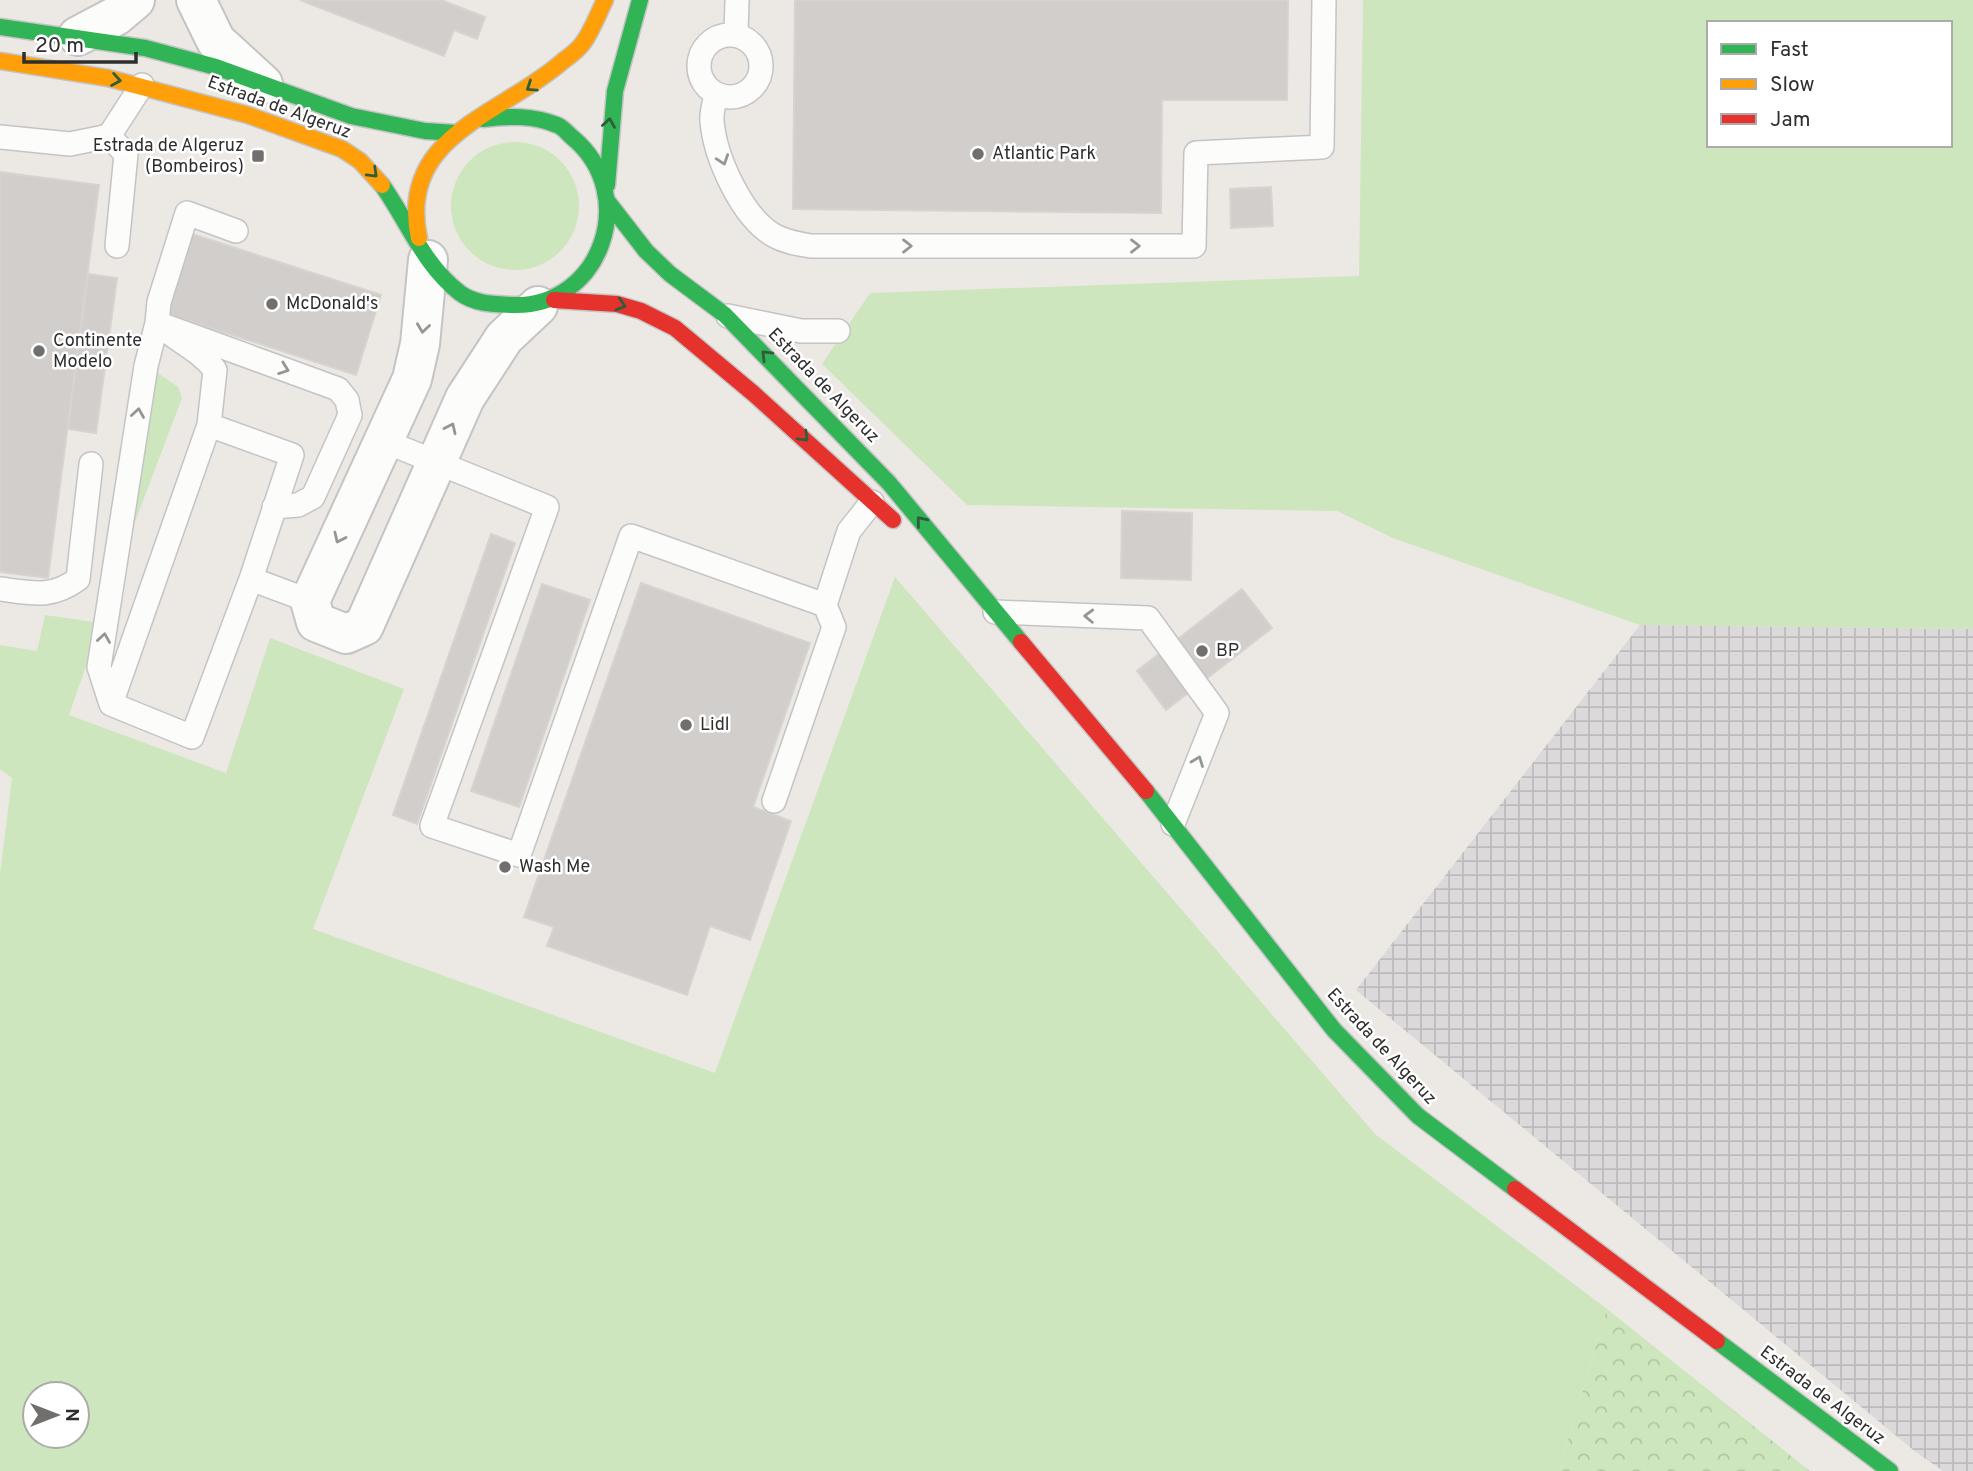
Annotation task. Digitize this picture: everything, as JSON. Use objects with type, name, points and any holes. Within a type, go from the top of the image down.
[{"type":"main road","points":[[424,251],[415,219],[417,194],[424,170],[438,149],[456,133],[483,119],[541,81],[583,44],[605,0]]},
{"type":"main road","points":[[608,197],[607,133],[623,48],[640,0]]},
{"type":"main road","name":"Estrada de Algeruz","points":[[0,27],[78,36],[145,48],[263,84],[351,116],[425,131],[456,133]]},
{"type":"main road","name":"Estrada de Algeruz","points":[[0,61],[142,85],[211,101],[341,147],[385,184],[424,251],[448,285],[475,302],[506,309],[599,299],[652,316],[682,334],[794,427],[872,502],[995,612]]},
{"type":"main road","name":"Estrada de Algeruz","points":[[483,119],[514,115],[546,121],[573,137],[595,161],[608,197],[646,251],[670,274],[725,315],[890,482],[1173,824],[1334,1030],[1418,1116],[1890,1471]]},
{"type":"main road","name":"Estrada de Algeruz","points":[[546,303],[578,283],[597,260],[607,232],[608,197]]},
{"type":"street","points":[[78,36],[116,16],[135,0]]},
{"type":"street","points":[[196,0],[216,41],[263,84]]},
{"type":"street","points":[[424,251],[421,344],[412,379],[310,601],[316,622],[346,634],[365,626],[465,398],[504,338],[546,303]]},
{"type":"lane","points":[[736,34],[737,0]]},
{"type":"lane","points":[[716,94],[712,120],[728,175],[742,204],[774,236],[788,241],[811,246],[1194,246],[1196,153],[1322,147],[1324,0]]},
{"type":"lane","points":[[736,34],[756,46],[762,66],[760,76],[747,93],[737,97],[716,94],[702,79],[700,57],[710,41],[736,34]]},
{"type":"lane","points":[[0,137],[70,144],[109,136],[142,85]]},
{"type":"lane","points":[[109,136],[126,154],[117,246]]},
{"type":"lane","points":[[209,425],[292,455],[251,579],[192,737],[111,704],[99,667],[145,366],[157,323],[159,302],[187,213],[236,231]]},
{"type":"lane","points":[[725,315],[801,331],[838,331]]},
{"type":"lane","points":[[111,704],[209,425],[215,370],[204,355],[171,336],[157,323]]},
{"type":"lane","points":[[157,323],[338,389],[347,400],[349,415],[313,497],[298,505],[274,507]]},
{"type":"lane","points":[[384,442],[547,507],[432,826],[519,855],[631,536],[825,605]]},
{"type":"lane","points":[[0,589],[33,593],[61,592],[78,579],[91,464]]},
{"type":"lane","points":[[774,801],[834,627],[825,605],[849,531],[872,502]]},
{"type":"lane","points":[[251,579],[310,601]]},
{"type":"lane","points":[[995,612],[1148,618],[1217,713],[1173,824]]},
{"type":"shaded area","points":[[1640,625],[1973,629],[1973,1471],[1943,1471],[1917,1453],[1356,990]]},
{"type":"green space","points":[[1363,0],[1973,0],[1973,629],[1640,625],[1393,538],[1337,511],[967,505],[822,364],[870,293],[1359,276]]},
{"type":"green space","points":[[515,142],[539,147],[560,161],[574,182],[579,206],[574,230],[560,251],[539,265],[515,270],[491,265],[470,251],[456,230],[451,206],[456,182],[470,161],[491,147]]},
{"type":"green space","points":[[155,371],[178,387],[182,398],[132,530]]},
{"type":"green space","points":[[895,577],[1375,1134],[1607,1309],[1559,1471],[0,1471],[0,875],[12,778],[0,769],[0,645],[37,651],[45,615],[101,623],[69,715],[226,773],[270,638],[404,689],[313,929],[715,1073]]},
{"type":"green space","points":[[1607,1309],[1810,1471],[1559,1471]]},
{"type":"building","points":[[300,0],[441,0],[485,17],[477,39],[454,30],[444,56]]},
{"type":"building","name":"Atlantic Park","points":[[795,0],[1288,0],[1287,100],[1162,100],[1161,213],[793,209]]},
{"type":"building","name":"Continente Modelo","points":[[0,172],[99,185],[48,578],[0,572]]},
{"type":"building","points":[[1271,187],[1273,226],[1231,228],[1230,189]]},
{"type":"building","name":"McDonald's","points":[[189,233],[381,295],[356,375],[164,313]]},
{"type":"building","points":[[88,274],[117,278],[96,433],[68,429]]},
{"type":"building","points":[[1122,511],[1192,513],[1191,580],[1121,578]]},
{"type":"building","points":[[491,534],[515,543],[417,824],[393,815]]},
{"type":"building","name":"Lidl","points":[[641,583],[810,643],[753,807],[791,821],[750,940],[710,926],[687,995],[547,946],[554,927],[524,917]]},
{"type":"building","points":[[542,584],[590,600],[519,807],[471,791]]},
{"type":"building","points":[[1242,589],[1272,628],[1166,710],[1137,671]]},
{"type":"traffic: fast","points":[[607,185],[615,91],[640,0]]},
{"type":"traffic: fast","points":[[0,27],[145,48],[216,67],[351,116],[425,131],[456,133]]},
{"type":"traffic: fast","points":[[382,185],[436,270],[466,297],[484,303],[511,305],[543,301],[568,288],[588,269],[601,244],[607,217],[604,188],[593,161],[573,138],[557,125],[520,117],[483,119]]},
{"type":"traffic: fast","points":[[608,202],[646,251],[670,274],[725,315],[889,483],[1021,642]]},
{"type":"traffic: fast","points":[[1146,791],[1334,1030],[1418,1116],[1515,1189]]},
{"type":"traffic: fast","points":[[1717,1341],[1890,1471]]},
{"type":"traffic: slow","points":[[419,238],[416,203],[424,174],[439,151],[460,131],[538,80],[576,50],[589,33],[605,0]]},
{"type":"traffic: slow","points":[[0,61],[108,78],[248,115],[342,149],[360,161],[382,185]]},
{"type":"traffic: jam","points":[[554,300],[617,304],[641,311],[675,328],[754,394],[893,520]]},
{"type":"traffic: jam","points":[[1021,642],[1146,791]]},
{"type":"traffic: jam","points":[[1515,1189],[1717,1341]]},
{"type":"place","name":"Atlantic Park","points":[[978,154]]},
{"type":"place","name":"Estrada de Algeruz (Bombeiros)","points":[[258,156]]},
{"type":"place","name":"McDonald's","points":[[272,304]]},
{"type":"place","name":"Continente Modelo","points":[[39,351]]},
{"type":"place","name":"BP","points":[[1202,651]]},
{"type":"place","name":"Lidl","points":[[686,725]]},
{"type":"place","name":"Wash Me","points":[[505,867]]}]
